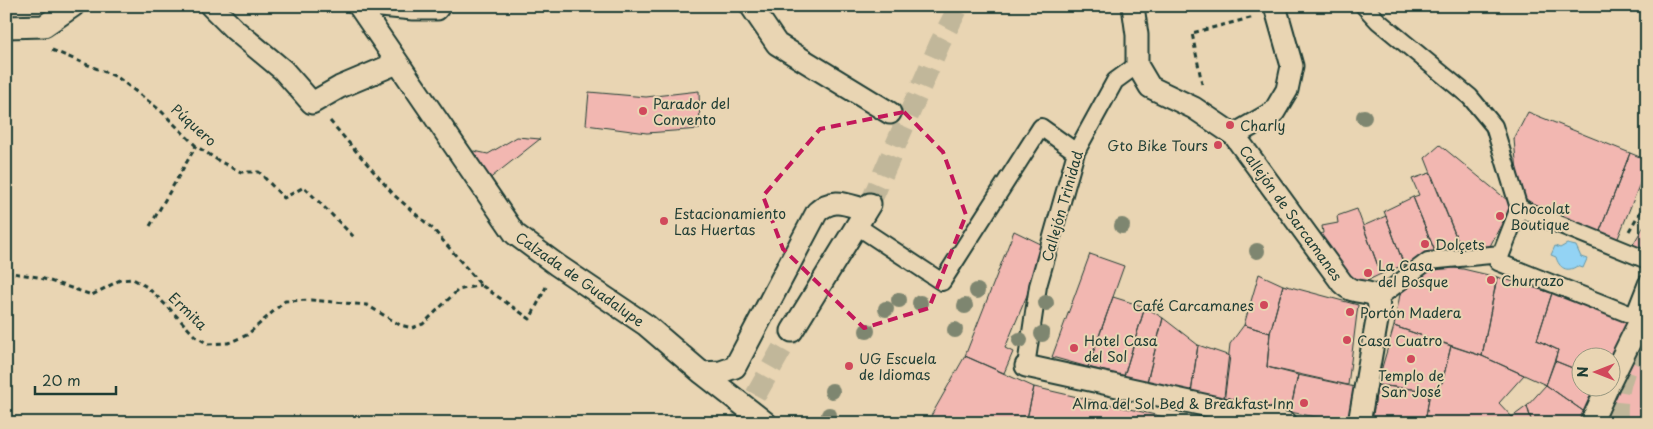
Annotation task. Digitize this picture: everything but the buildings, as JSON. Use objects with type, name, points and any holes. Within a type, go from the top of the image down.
[{"type":"street","points":[[6,27],[44,26],[73,6]]},
{"type":"street","points":[[211,6],[235,30],[283,70],[312,102],[340,87],[397,63]]},
{"type":"street","name":"Calzada de Guadalupe","points":[[359,6],[515,234],[646,325],[702,373],[766,423]]},
{"type":"street","points":[[381,6],[413,9],[437,9],[439,6]]},
{"type":"street","points":[[751,6],[777,44],[890,113]]},
{"type":"street","points":[[1133,6],[1138,35],[1138,65],[1150,87],[1194,108],[1234,135],[1274,112],[1287,90],[1292,66],[1275,9]]},
{"type":"street","points":[[1364,6],[1378,21],[1470,98],[1494,126],[1520,208],[1498,262],[1634,316],[1647,283]]},
{"type":"street","name":"Callejón Trinidad","points":[[1026,366],[1038,286],[1076,152],[1115,81],[1138,65]]},
{"type":"street","points":[[702,373],[721,372],[735,367],[817,212],[825,205],[836,202],[864,213],[942,282],[1041,127],[1076,152]]},
{"type":"street","name":"Callejón de Sarcamanes","points":[[1234,135],[1342,283],[1352,290],[1373,294],[1377,299]]},
{"type":"street","points":[[1520,208],[1647,260]]},
{"type":"street","points":[[792,331],[864,213]]},
{"type":"street","points":[[1359,423],[1379,309],[1377,299],[1428,261],[1501,254]]},
{"type":"street","points":[[1620,362],[1647,307]]},
{"type":"street","points":[[1026,366],[1286,423]]},
{"type":"street","points":[[1591,423],[1603,396]]},
{"type":"path","points":[[1646,6],[1647,11]]},
{"type":"path","points":[[1194,108],[1205,96],[1192,33],[1275,9]]},
{"type":"path","name":"Púquero","points":[[44,26],[51,50],[117,77],[161,111],[196,146],[241,172],[260,172],[284,198],[304,187],[354,237]]},
{"type":"path","points":[[312,102],[394,195],[433,229],[481,285],[530,319],[557,265]]},
{"type":"path","points":[[150,226],[196,146]]},
{"type":"path","points":[[1618,249],[1647,200]]},
{"type":"path","name":"Ermita","points":[[6,272],[38,277],[92,295],[120,280],[133,279],[147,287],[195,336],[208,344],[228,343],[247,335],[285,301],[312,300],[367,305],[400,325],[412,328],[423,324],[458,290],[481,285]]},
{"type":"highlighted area","points":[[904,112],[943,152],[966,215],[929,308],[864,328],[783,249],[763,196],[820,129]]},
{"type":"water","points":[[1567,244],[1576,246],[1581,257],[1587,259],[1583,268],[1577,266],[1567,269],[1561,267],[1556,257],[1551,255],[1555,246],[1560,248]]},
{"type":"tunnel","points":[[870,204],[940,43],[959,6]]},
{"type":"tunnel","points":[[740,423],[792,331]]},
{"type":"tunnel","points":[[1618,423],[1617,411],[1620,387],[1633,352],[1647,333]]},
{"type":"place","name":"Parador del Convento","points":[[643,111]]},
{"type":"place","name":"Charly","points":[[1230,125]]},
{"type":"place","name":"Gto Bike Tours","points":[[1218,145]]},
{"type":"place","name":"Chocolat Boutique","points":[[1500,216]]},
{"type":"place","name":"Estacionamiento Las Huertas","points":[[664,221]]},
{"type":"place","name":"Dolçets","points":[[1425,244]]},
{"type":"place","name":"La Casa del Bosque","points":[[1368,273]]},
{"type":"place","name":"Churrazo","points":[[1491,280]]},
{"type":"place","name":"Café Carcamanes","points":[[1264,305]]},
{"type":"place","name":"Portón Madera","points":[[1350,312]]},
{"type":"place","name":"Casa Cuatro","points":[[1347,340]]},
{"type":"place","name":"Hotel Casa del Sol","points":[[1074,348]]},
{"type":"place","name":"Templo de San José","points":[[1411,359]]},
{"type":"place","name":"UG Escuela de Idiomas","points":[[849,366]]},
{"type":"place","name":"Alma del Sol Bed & Breakfast Inn","points":[[1304,403]]}]
